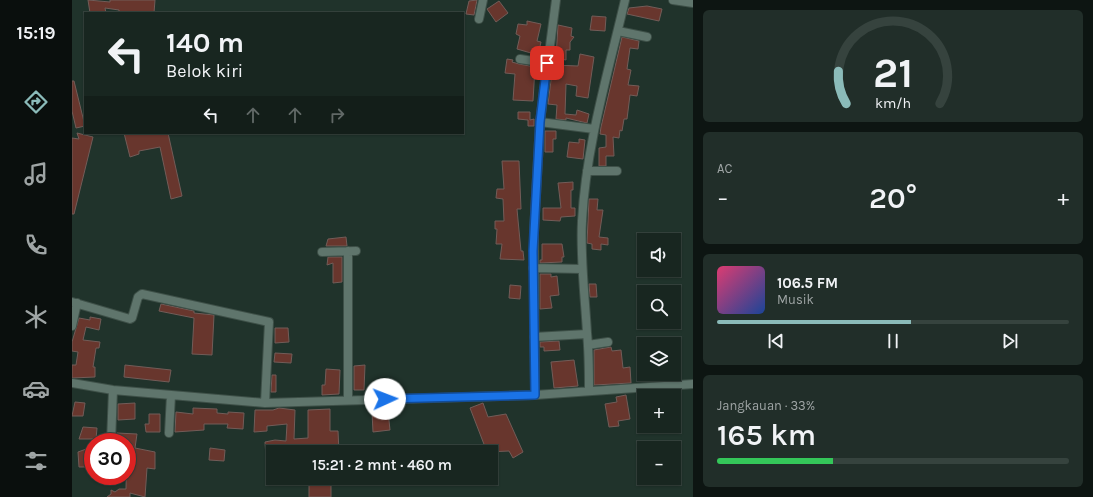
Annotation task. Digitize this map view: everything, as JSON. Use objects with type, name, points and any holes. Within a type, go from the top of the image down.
[{"type":"street","points":[[479,19],[483,0]]},
{"type":"street","points":[[535,395],[533,268],[540,122],[556,0]]},
{"type":"street","points":[[589,391],[588,345],[582,269],[582,221],[587,171],[594,129],[625,0]]},
{"type":"street","points":[[673,0],[693,3]]},
{"type":"street","points":[[618,31],[647,37]]},
{"type":"street","points":[[520,59],[547,63]]},
{"type":"street","points":[[540,122],[594,129]]},
{"type":"street","points":[[587,171],[617,171]]},
{"type":"street","points":[[322,252],[352,251],[348,400]]},
{"type":"street","points":[[533,268],[582,269]]},
{"type":"street","points":[[72,326],[74,303],[130,319],[138,297],[142,294],[269,322],[265,403]]},
{"type":"street","points":[[534,337],[587,334]]},
{"type":"street","points":[[588,345],[608,342]]},
{"type":"street","points":[[72,383],[112,390],[265,403],[535,395],[693,384]]},
{"type":"street","points":[[111,433],[112,390]]},
{"type":"street","points":[[169,433],[171,395]]},
{"type":"building","points":[[88,0],[110,2],[110,0],[155,0],[154,12],[119,12],[119,10],[105,8],[106,12],[90,12]]},
{"type":"building","points":[[477,0],[474,15],[466,14],[469,1]]},
{"type":"building","points":[[499,1],[508,13],[496,22],[487,9]]},
{"type":"building","points":[[647,6],[662,9],[659,21],[627,14],[629,8]]},
{"type":"building","points":[[592,16],[606,17],[605,31],[590,30]]},
{"type":"building","points":[[527,21],[541,24],[537,41],[541,42],[538,55],[517,49],[520,36],[516,34],[518,24],[527,25]]},
{"type":"building","points":[[558,25],[572,28],[571,36],[574,37],[570,42],[570,50],[566,50],[566,60],[556,58]]},
{"type":"building","points":[[622,37],[639,41],[638,49],[630,48],[627,69],[631,70],[628,85],[639,86],[637,96],[630,95],[627,119],[624,119],[619,138],[613,137],[614,156],[606,156],[606,166],[599,166],[599,148],[606,147],[606,135],[600,134],[601,127]]},
{"type":"building","points":[[580,54],[594,57],[588,98],[576,96],[577,86],[566,84],[565,114],[576,115],[577,110],[589,114],[587,123],[566,118],[566,120],[556,119],[557,105],[548,104],[553,65],[578,66]]},
{"type":"building","points":[[507,59],[513,60],[512,62],[519,64],[535,67],[533,101],[513,100],[515,74],[505,73]]},
{"type":"building","points":[[72,81],[74,81],[84,126],[76,128],[72,111]]},
{"type":"building","points":[[518,112],[530,112],[530,120],[534,119],[534,126],[528,126],[528,120],[518,119]]},
{"type":"building","points":[[545,131],[556,131],[556,139],[553,139],[553,152],[545,152]]},
{"type":"building","points":[[77,133],[93,137],[74,214],[72,214],[72,138],[79,139]]},
{"type":"building","points":[[124,134],[168,134],[182,196],[171,199],[160,147],[139,151],[139,154],[130,157]]},
{"type":"building","points":[[579,139],[585,140],[583,159],[567,157],[569,142],[579,143]]},
{"type":"building","points":[[502,161],[519,161],[521,209],[517,209],[521,251],[523,251],[524,260],[500,259],[502,244],[496,244],[497,229],[495,229],[495,221],[504,221],[503,199],[496,198],[497,189],[504,189]]},
{"type":"building","points":[[573,182],[573,190],[571,190],[571,208],[575,208],[575,216],[561,217],[560,221],[543,220],[543,208],[561,208],[558,183]]},
{"type":"building","points":[[589,199],[598,199],[597,210],[603,210],[599,237],[608,238],[608,245],[601,244],[601,250],[592,249],[592,244],[587,243]]},
{"type":"building","points":[[346,237],[347,246],[326,246],[328,239]]},
{"type":"building","points":[[542,244],[562,244],[564,257],[562,257],[562,262],[540,263],[540,260],[542,260]]},
{"type":"building","points":[[328,257],[342,257],[342,282],[333,283],[333,263],[327,265]]},
{"type":"building","points":[[540,274],[551,274],[551,277],[557,276],[559,295],[550,296],[552,308],[540,309]]},
{"type":"building","points":[[589,284],[596,284],[597,297],[590,297]]},
{"type":"building","points":[[510,285],[521,286],[520,299],[509,298]]},
{"type":"building","points":[[161,304],[194,311],[194,313],[214,315],[212,355],[192,354],[194,318],[159,311]]},
{"type":"building","points":[[90,317],[101,319],[99,330],[86,327],[83,340],[100,342],[99,348],[96,348],[93,367],[95,367],[95,377],[72,378],[72,365],[76,365],[78,352],[72,351],[72,342],[79,318],[90,320]]},
{"type":"building","points":[[275,328],[288,328],[289,342],[275,343]]},
{"type":"building","points":[[559,341],[560,350],[544,351],[544,347],[540,347],[540,342]]},
{"type":"building","points":[[611,347],[612,351],[621,350],[623,368],[630,367],[631,383],[594,385],[594,350]]},
{"type":"building","points":[[275,353],[292,354],[291,363],[274,362]]},
{"type":"building","points":[[574,360],[578,386],[554,388],[551,362]]},
{"type":"building","points":[[125,365],[171,370],[169,382],[124,377]]},
{"type":"building","points":[[365,365],[364,390],[354,390],[354,366]]},
{"type":"building","points":[[326,369],[340,370],[339,394],[322,395],[322,385],[325,385]]},
{"type":"building","points":[[272,375],[276,375],[276,392],[271,392]]},
{"type":"building","points":[[626,395],[630,419],[618,421],[619,426],[609,427],[605,404],[617,402],[616,397]]},
{"type":"building","points":[[75,402],[85,403],[83,416],[72,416]]},
{"type":"building","points":[[135,403],[135,419],[118,420],[118,404]]},
{"type":"building","points":[[483,403],[488,417],[506,414],[523,452],[513,458],[509,451],[498,452],[498,445],[484,445],[470,408]]},
{"type":"building","points":[[193,408],[217,409],[217,413],[244,413],[243,429],[227,428],[228,424],[204,424],[204,430],[175,432],[176,412],[193,414]]},
{"type":"building","points":[[279,408],[295,410],[294,439],[308,438],[308,410],[330,409],[330,431],[338,431],[339,445],[266,445],[266,458],[265,442],[275,440],[286,441],[287,424],[267,426],[267,431],[254,432],[255,410],[273,410]]},
{"type":"building","points":[[388,411],[390,430],[373,432],[372,412]]},
{"type":"building","points":[[149,414],[160,414],[160,432],[146,432],[145,424],[149,424]]},
{"type":"building","points":[[83,427],[97,428],[97,433],[84,433],[84,439],[79,439]]},
{"type":"building","points":[[136,448],[155,452],[155,469],[147,468],[145,497],[130,493],[130,497],[107,497],[111,494],[111,490],[115,492],[119,489],[126,489],[126,485],[136,485]]},
{"type":"building","points":[[210,448],[225,450],[224,461],[209,460]]},
{"type":"building","points":[[84,450],[84,467],[79,467],[78,452]]},
{"type":"building","points":[[309,485],[331,485],[331,497],[309,497]]},
{"type":"route","points":[[385,399],[535,395],[533,251],[540,122],[547,63]]}]
